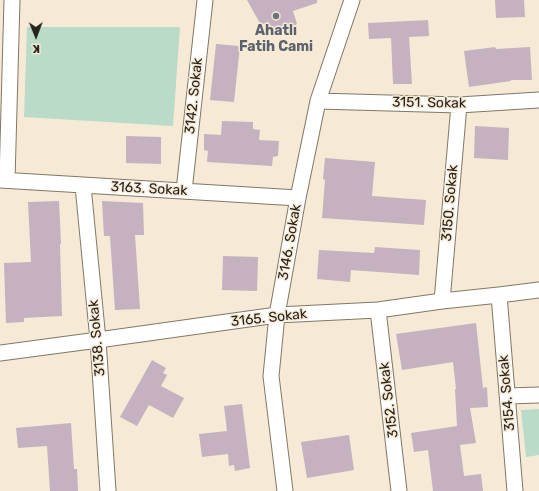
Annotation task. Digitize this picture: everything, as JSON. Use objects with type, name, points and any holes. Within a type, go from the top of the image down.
[{"type":"street","points":[[4,180],[12,0]]},
{"type":"street","name":"3142. Sokak","points":[[184,191],[204,0]]},
{"type":"street","name":"3146. Sokak","points":[[285,491],[272,376],[276,315],[318,101],[352,0]]},
{"type":"street","name":"3151. Sokak","points":[[318,101],[459,105],[539,100]]},
{"type":"street","name":"3150. Sokak","points":[[442,300],[459,105]]},
{"type":"street","name":"3163. Sokak","points":[[4,180],[298,198]]},
{"type":"street","name":"3138. Sokak","points":[[83,186],[98,340],[108,491]]},
{"type":"street","name":"3165. Sokak","points":[[0,353],[276,315],[378,310],[442,300],[539,290]]},
{"type":"street","name":"3154. Sokak","points":[[499,295],[515,491]]},
{"type":"street","name":"3152. Sokak","points":[[378,310],[399,491]]},
{"type":"street","points":[[508,396],[539,394]]},
{"type":"green space","points":[[27,27],[180,27],[173,126],[24,117]]},
{"type":"green space","points":[[539,409],[539,455],[526,457],[521,410]]},
{"type":"building","name":"Ahatlı Fatih Cami","points":[[247,0],[317,0],[317,3],[293,11],[297,24],[276,36],[268,22],[261,25]]},
{"type":"building","points":[[495,0],[524,0],[525,17],[496,18]]},
{"type":"building","points":[[428,20],[429,36],[409,37],[412,84],[393,84],[391,38],[369,39],[368,23]]},
{"type":"building","points":[[216,44],[240,46],[234,102],[210,100]]},
{"type":"building","points":[[495,47],[496,49],[530,47],[532,80],[511,80],[469,87],[464,51]]},
{"type":"building","points":[[222,121],[253,122],[253,129],[260,130],[259,140],[279,141],[278,156],[273,157],[272,166],[207,162],[208,151],[204,150],[204,134],[221,135]]},
{"type":"building","points":[[475,126],[509,128],[508,160],[474,158]]},
{"type":"building","points":[[126,136],[161,137],[161,164],[126,163]]},
{"type":"building","points":[[325,158],[375,162],[372,196],[426,200],[424,225],[322,218]]},
{"type":"building","points":[[59,201],[62,316],[24,318],[24,322],[6,323],[4,263],[31,262],[28,202]]},
{"type":"building","points":[[102,201],[143,203],[144,235],[135,235],[140,309],[115,310],[110,236],[104,236]]},
{"type":"building","points":[[375,247],[420,250],[419,275],[351,270],[350,282],[317,279],[319,250],[374,253]]},
{"type":"building","points":[[223,256],[258,257],[257,291],[222,290]]},
{"type":"building","points":[[476,323],[483,388],[487,387],[488,407],[470,408],[476,443],[460,445],[464,476],[481,474],[483,491],[433,491],[428,450],[414,452],[411,433],[457,426],[456,389],[453,362],[402,370],[396,334]]},
{"type":"building","points":[[152,360],[166,368],[163,373],[167,375],[161,386],[184,398],[173,418],[149,405],[137,426],[120,417]]},
{"type":"building","points":[[242,404],[250,468],[235,471],[234,465],[229,466],[228,454],[202,457],[199,434],[227,431],[224,406]]},
{"type":"building","points":[[71,423],[74,469],[77,469],[78,491],[50,491],[47,446],[18,448],[16,428]]},
{"type":"building","points":[[349,435],[354,470],[307,478],[301,442]]},
{"type":"place","name":"Ahatlı Fatih Cami","points":[[276,16]]}]
